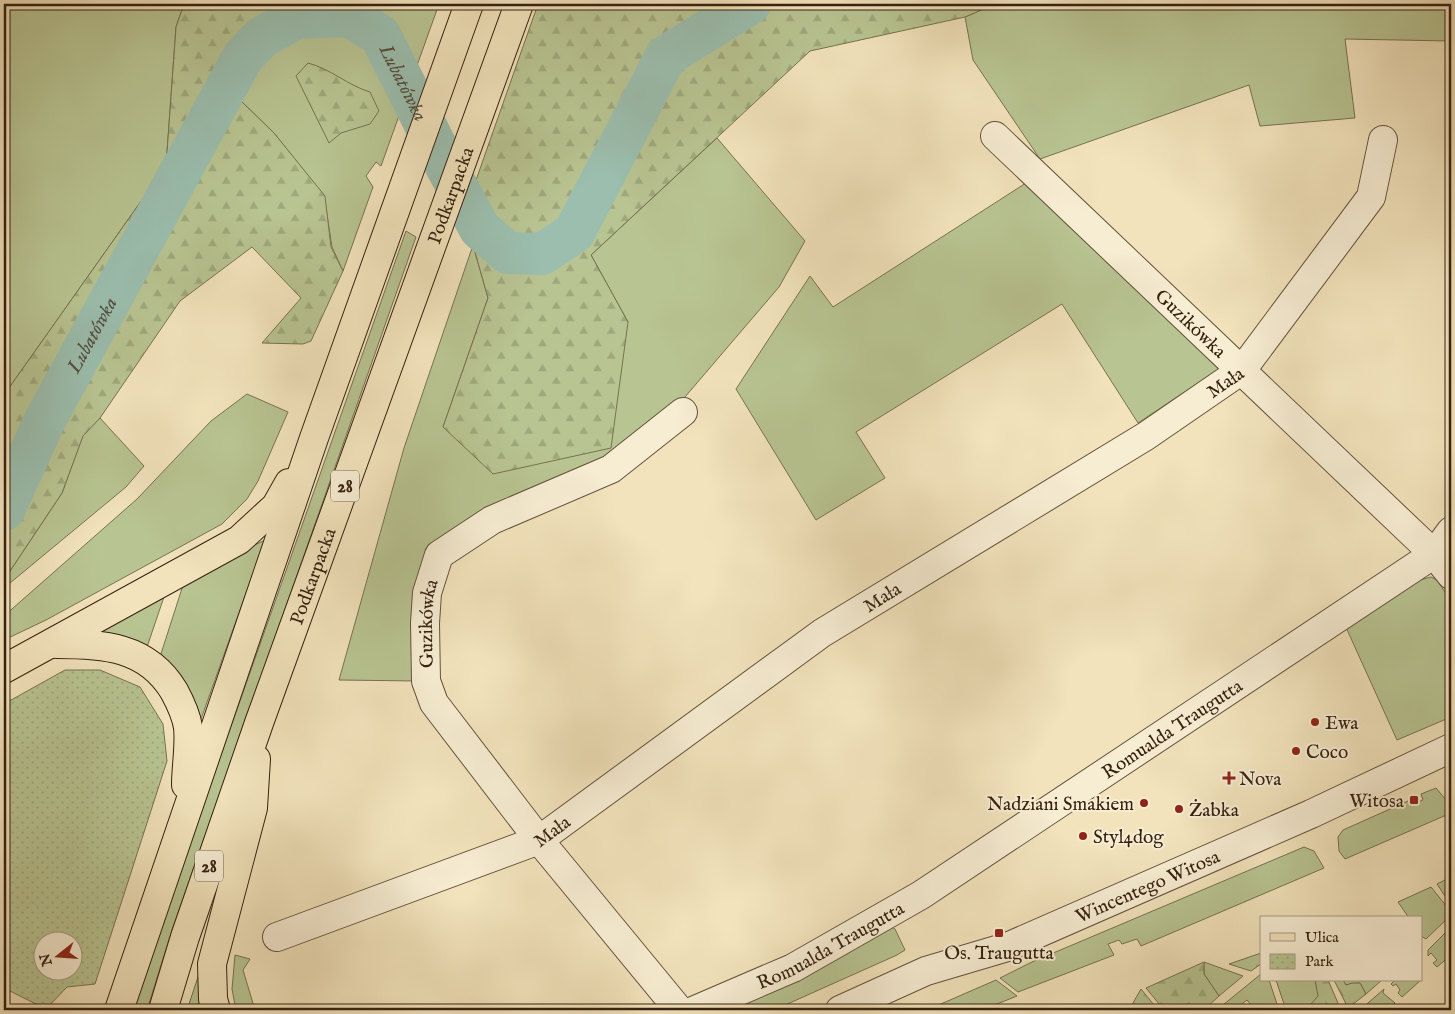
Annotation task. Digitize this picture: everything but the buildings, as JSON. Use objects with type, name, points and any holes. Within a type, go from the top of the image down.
[{"type":"main road","name":"28","points":[[119,1010],[314,438],[469,4]]},
{"type":"main road","name":"Podkarpacka","points":[[163,1010],[185,937],[259,723],[519,4]]},
{"type":"main road","points":[[4,669],[239,540],[276,506],[314,438]]},
{"type":"main road","points":[[52,644],[94,644],[129,652],[148,661],[167,679],[179,701],[188,728],[185,814]]},
{"type":"main road","points":[[216,1010],[213,999],[212,964],[253,808],[259,723]]},
{"type":"street","name":"Guzikówka","points":[[995,136],[1434,554],[1451,575]]},
{"type":"street","name":"Mała","points":[[277,937],[539,840],[822,634],[1146,436],[1242,370],[1371,197],[1383,140]]},
{"type":"street","name":"Guzikówka","points":[[679,1010],[539,840],[434,703],[426,682],[425,623],[427,593],[439,555],[492,520],[611,469],[683,412]]},
{"type":"street","name":"Romualda Traugutta","points":[[695,1010],[792,968],[921,895],[1434,554],[1451,530]]},
{"type":"street","name":"Wincentego Witosa","points":[[840,1010],[926,971],[1008,947],[1302,818],[1451,748]]},
{"type":"green space","points":[[4,4],[184,4],[176,27],[166,166],[4,395],[4,78],[9,70],[4,56]]},
{"type":"green space","points":[[184,4],[315,4],[280,13],[235,44],[224,76],[241,101],[274,133],[325,196],[331,247],[343,271],[311,341],[303,344],[262,343],[301,298],[252,247],[180,301],[100,418],[83,436],[62,493],[4,580],[4,395],[166,166],[176,27]]},
{"type":"green space","points":[[315,4],[439,4],[381,166],[376,162],[366,176],[373,187],[343,271],[332,247],[324,196],[274,133],[241,101],[224,76],[235,44],[280,13]]},
{"type":"green space","points":[[538,4],[995,4],[965,17],[810,51],[591,255],[628,322],[611,448],[493,474],[443,427],[488,298],[473,245],[475,183]]},
{"type":"green space","points":[[995,4],[1451,4],[1451,41],[1345,39],[1355,118],[1260,126],[1249,85],[1040,159],[973,60],[965,17]]},
{"type":"green space","points":[[308,63],[370,92],[379,111],[370,124],[341,133],[329,143],[296,76]]},
{"type":"green space","points":[[717,138],[805,241],[779,287],[667,418],[610,462],[428,556],[418,681],[339,680],[404,448],[473,245],[488,298],[443,427],[628,322],[591,255]]},
{"type":"green space","points":[[1026,183],[1219,369],[1138,423],[1062,304],[856,432],[885,478],[816,520],[736,389],[810,276],[833,307]]},
{"type":"green space","points":[[406,231],[416,237],[171,933],[147,1010],[133,1010],[187,851]]},
{"type":"green space","points":[[247,394],[288,412],[258,481],[247,499],[222,524],[46,620],[4,640],[4,616],[137,499],[211,421]]},
{"type":"green space","points":[[100,418],[144,466],[126,487],[4,588],[4,580],[62,493],[83,435]]},
{"type":"green space","points":[[265,540],[196,733],[159,660],[185,579]]},
{"type":"green space","points":[[1431,577],[1437,580],[1451,601],[1451,717],[1397,740],[1344,623],[1408,583]]},
{"type":"green space","points":[[167,588],[146,650],[74,636]]},
{"type":"green space","points":[[65,670],[100,670],[140,687],[163,724],[167,761],[95,984],[67,987],[46,1009],[4,988],[4,704]]},
{"type":"green space","points":[[1436,788],[1451,806],[1451,813],[1345,859],[1339,851],[1338,837],[1343,830],[1408,801],[1410,806],[1423,800],[1421,794]]},
{"type":"green space","points":[[1304,847],[1314,851],[1324,868],[1141,946],[1137,939],[1122,944],[1119,940],[1108,944],[1114,955],[1018,992],[1000,978],[1032,962]]},
{"type":"green space","points":[[1451,877],[1451,905],[1437,884]]},
{"type":"green space","points":[[1431,887],[1451,912],[1450,916],[1426,939],[1422,937],[1422,916],[1408,916],[1398,902]]},
{"type":"green space","points":[[886,924],[895,929],[905,950],[897,955],[774,1010],[713,1010]]},
{"type":"green space","points":[[1451,927],[1451,955],[1437,967],[1433,963],[1437,960],[1431,953],[1428,956],[1428,950]]},
{"type":"green space","points":[[1260,953],[1260,965],[1251,971],[1229,964]]},
{"type":"green space","points":[[235,955],[250,959],[243,970],[255,1010],[236,1010],[232,989]]},
{"type":"green space","points":[[1204,962],[1243,976],[1219,996],[1204,974]]},
{"type":"green space","points":[[1204,962],[1204,974],[1219,996],[1207,1007],[1204,1004],[1198,1010],[1164,1010],[1146,988]]},
{"type":"green space","points":[[199,974],[202,1010],[187,1010]]},
{"type":"green space","points":[[1260,975],[1260,982],[1270,982],[1279,1010],[1255,1010],[1247,1000],[1234,1010],[1226,1010],[1223,1005]]},
{"type":"green space","points":[[996,980],[1017,996],[992,1006],[993,1010],[989,1007],[981,1010],[927,1010]]},
{"type":"green space","points":[[1277,982],[1316,982],[1319,996],[1306,1010],[1286,1010]]},
{"type":"green space","points":[[1315,982],[1329,982],[1341,1010],[1306,1010],[1318,996]]},
{"type":"green space","points":[[1335,982],[1344,982],[1346,985],[1360,983],[1366,994],[1348,1008]]},
{"type":"green space","points":[[1344,982],[1380,982],[1366,994],[1360,983],[1346,985]]},
{"type":"green space","points":[[1393,982],[1419,982],[1402,997],[1398,993],[1400,990],[1396,984],[1393,986],[1391,984]]},
{"type":"green space","points":[[1141,989],[1158,1010],[1129,1010]]},
{"type":"green space","points":[[1384,989],[1383,993],[1395,1003],[1387,1010],[1360,1010]]},
{"type":"waterway","name":"Lubatówka","points":[[4,510],[45,420],[243,57],[262,37],[297,18],[348,16],[380,35],[480,229],[508,253],[542,254],[574,233],[666,56],[750,4]]},
{"type":"place","name":"Ewa","points":[[1315,722]]},
{"type":"place","name":"Coco","points":[[1296,751]]},
{"type":"place","name":"Nova","points":[[1229,778]]},
{"type":"place","name":"Witosa","points":[[1414,800]]},
{"type":"place","name":"Nadziani Smakiem","points":[[1144,803]]},
{"type":"place","name":"Żabka","points":[[1179,809]]},
{"type":"place","name":"Styl4dog","points":[[1083,836]]},
{"type":"place","name":"Os. Traugutta","points":[[999,933]]}]
